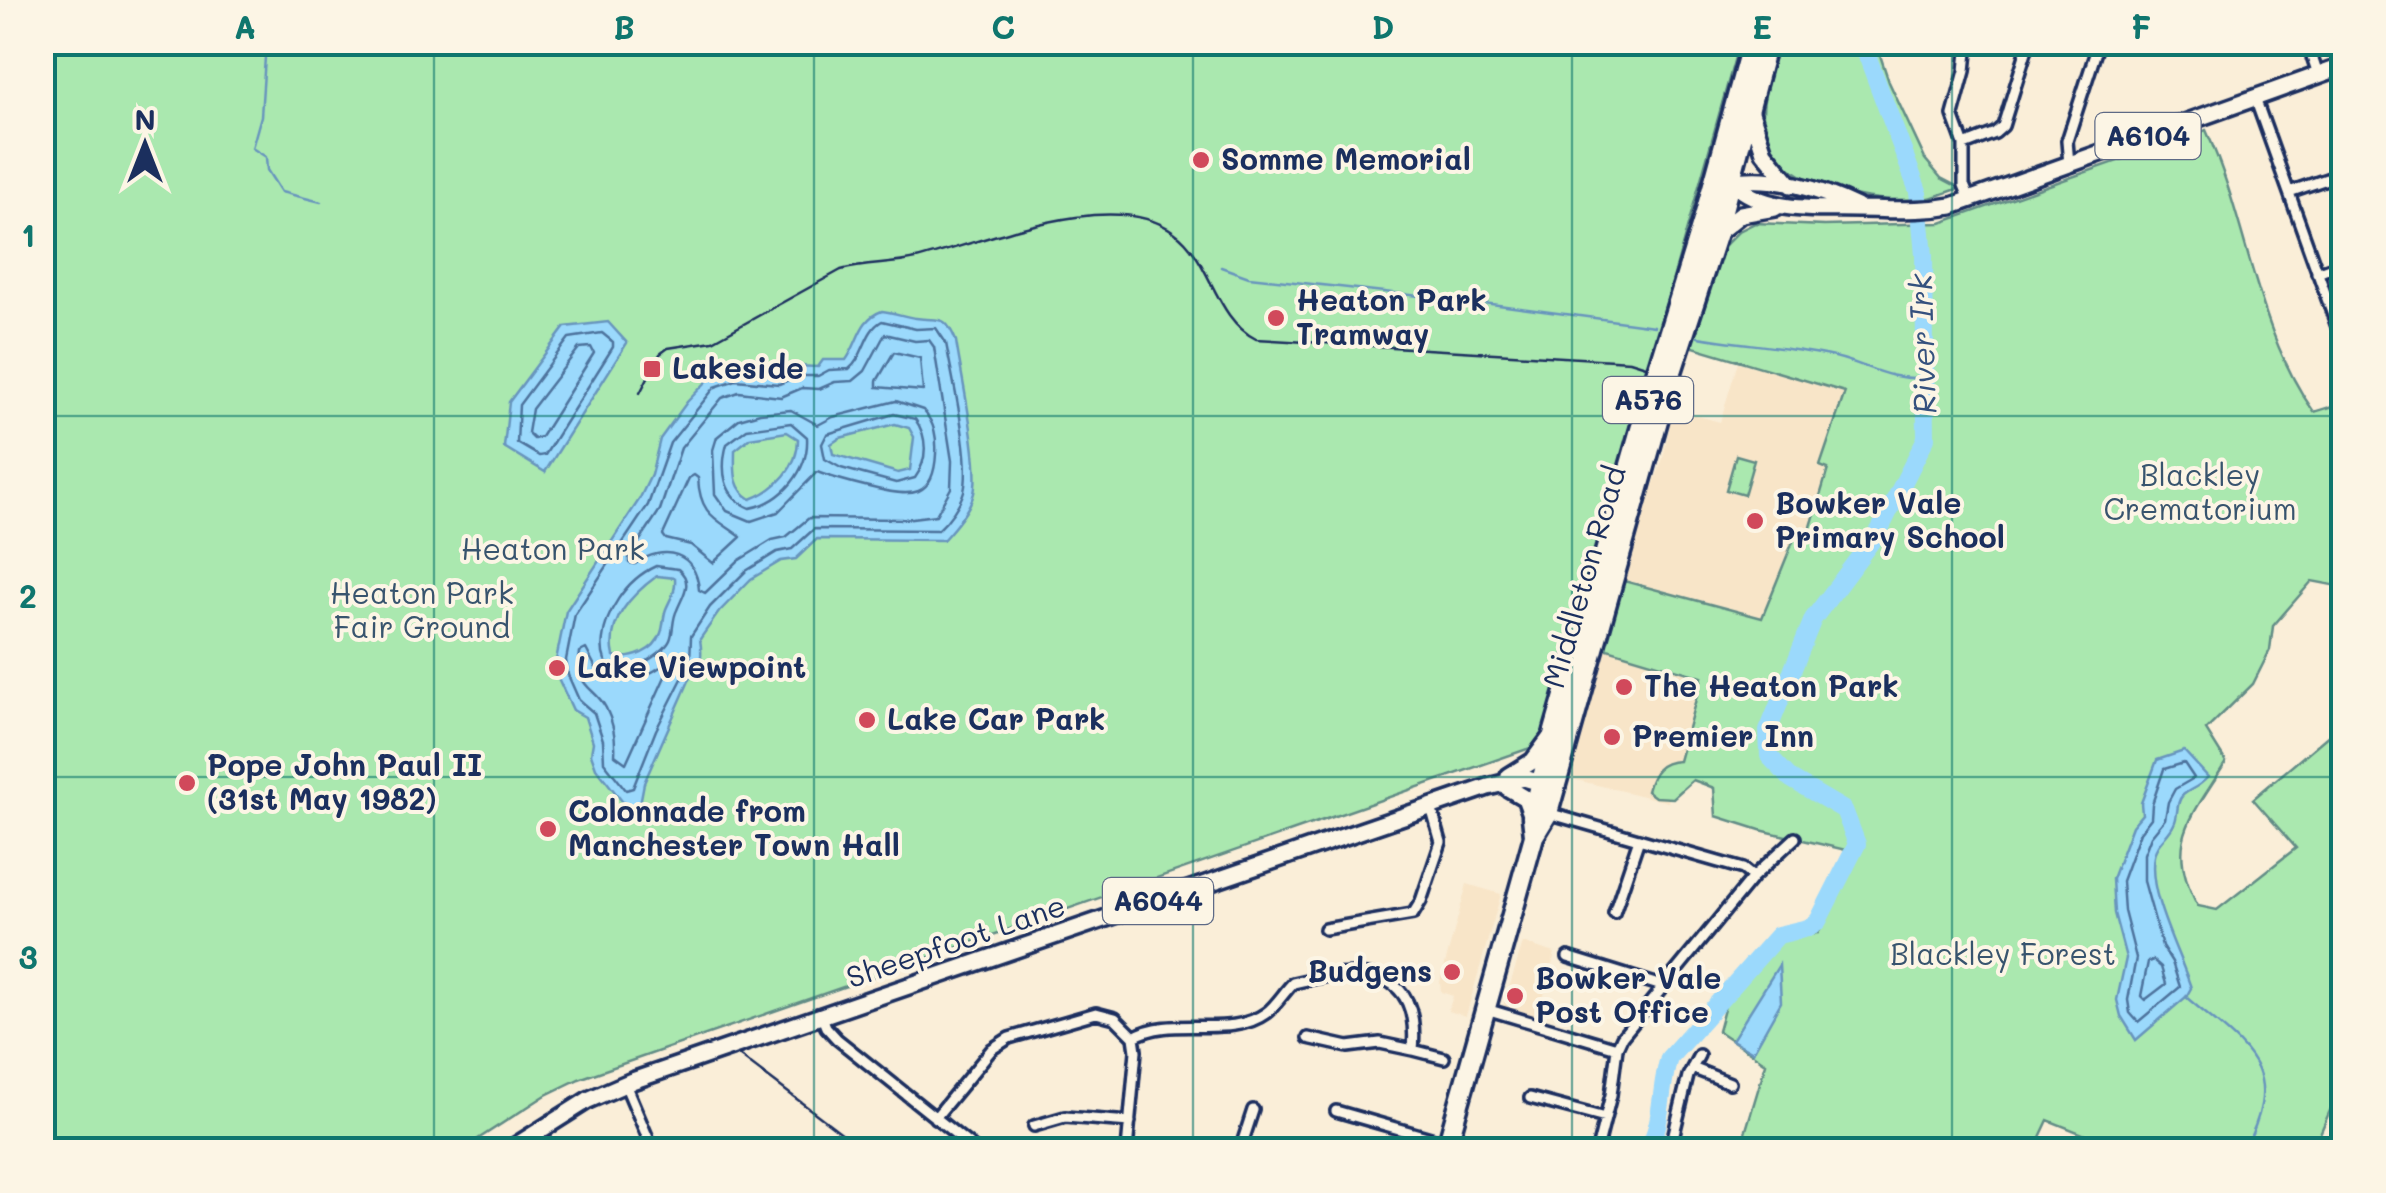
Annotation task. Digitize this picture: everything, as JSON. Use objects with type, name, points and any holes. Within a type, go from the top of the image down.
[{"type":"highway","name":"Middleton Road","points":[[1450,1148],[1541,816],[1576,656],[1752,42]]},
{"type":"highway","name":"Middleton Road","points":[[1559,738],[1593,647],[1716,233],[1767,42]]},
{"type":"highway","points":[[1576,656],[1593,647]]},
{"type":"highway","name":"A576","points":[[1541,784],[1549,777],[1559,738]]},
{"type":"highway","points":[[1541,784],[1541,816]]},
{"type":"main road","name":"A6104","points":[[1859,208],[1912,212],[1952,206],[2344,66]]},
{"type":"main road","points":[[1749,106],[1766,157],[1791,185]]},
{"type":"main road","points":[[1722,145],[1730,182],[1749,195],[1784,207]]},
{"type":"main road","points":[[1730,182],[1764,180],[1791,185],[1836,197],[1859,208]]},
{"type":"main road","points":[[1704,217],[1730,182]]},
{"type":"main road","points":[[1716,233],[1741,214],[1784,207],[1859,208]]},
{"type":"main road","name":"Sheepfoot Lane","points":[[1488,787],[1526,767],[1559,738]]},
{"type":"main road","name":"Sheepfoot Lane","points":[[509,1150],[588,1100],[625,1084],[1488,787],[1524,778],[1541,784]]},
{"type":"main road","name":"Sheepfoot Lane","points":[[1488,787],[1541,784]]},
{"type":"main road","points":[[1508,788],[1526,798],[1541,816]]},
{"type":"street","points":[[1968,42],[1965,71],[1954,107],[1964,145],[1964,184],[1970,200]]},
{"type":"street","points":[[1964,145],[2003,126],[2029,42]]},
{"type":"street","points":[[2069,164],[2067,141],[2099,42]]},
{"type":"street","points":[[2312,58],[2318,75]]},
{"type":"street","points":[[2255,98],[2344,346]]},
{"type":"street","points":[[2289,192],[2344,173]]},
{"type":"street","points":[[2317,273],[2344,264]]},
{"type":"street","points":[[1325,928],[1413,914],[1441,842],[1431,806]]},
{"type":"street","points":[[1541,816],[1639,839],[1742,869],[1753,877]]},
{"type":"street","points":[[1597,1150],[1617,1048],[1629,1026],[1753,877],[1795,838]]},
{"type":"street","points":[[1614,914],[1639,839]]},
{"type":"street","points":[[1568,957],[1662,986]]},
{"type":"street","points":[[1134,1037],[1155,1028],[1238,1023],[1266,1014],[1293,983],[1369,975],[1392,982],[1406,998],[1414,1031],[1412,1050]]},
{"type":"street","points":[[1486,1009],[1617,1048]]},
{"type":"street","points":[[935,1118],[992,1049],[1009,1038],[1096,1013],[1115,1018],[1134,1037],[1127,1150]]},
{"type":"street","points":[[822,1018],[837,1039],[976,1150]]},
{"type":"street","points":[[1308,1038],[1348,1048],[1380,1043],[1444,1058]]},
{"type":"street","points":[[1670,1150],[1699,1055]]},
{"type":"street","points":[[1692,1068],[1730,1083]]},
{"type":"street","points":[[625,1084],[653,1150]]},
{"type":"street","points":[[1530,1098],[1605,1118]]},
{"type":"street","points":[[1240,1150],[1253,1110]]},
{"type":"street","points":[[1336,1111],[1450,1148]]},
{"type":"street","points":[[1034,1126],[1065,1116],[1130,1122]]},
{"type":"shaded area","name":"Bowker Vale Primary School","points":[[1738,362],[1906,408],[1859,554],[1795,534],[1737,681],[1703,678],[1668,802],[1568,778],[1645,508],[1663,458],[1673,409],[1720,422]]},
{"type":"shaded area","points":[[1467,884],[1501,894],[1466,1016],[1448,1011],[1453,996],[1441,992],[1440,982]]},
{"type":"shaded area","points":[[1523,943],[1555,953],[1538,1018],[1503,1007]]},
{"type":"green space","name":"Heaton Park","points":[[42,43],[1739,43],[1553,708],[1536,746],[579,1079],[546,1095],[461,1150],[43,1150]]},
{"type":"green space","points":[[1779,43],[1876,43],[1889,82],[1925,159],[1941,178],[1960,188],[1914,201],[1866,197],[1821,185],[1783,162],[1771,146],[1763,116]]},
{"type":"green space","name":"Blackley Forest","points":[[2206,130],[2265,311],[2294,380],[2314,412],[2343,403],[2343,587],[2312,581],[2273,626],[2270,650],[2253,684],[2206,730],[2226,762],[2186,831],[2183,864],[2198,906],[2217,910],[2296,848],[2253,799],[2343,723],[2343,1090],[2338,1092],[2313,1150],[2123,1150],[2048,1120],[2034,1150],[1740,1150],[1766,1063],[1718,1031],[1726,1002],[1784,936],[1818,933],[1859,853],[1716,816],[1714,788],[1693,780],[1673,798],[1655,797],[1647,791],[1657,769],[1679,761],[1702,677],[1604,648],[1624,581],[1762,618],[1796,534],[1808,537],[1828,469],[1820,466],[1845,392],[1690,346],[1722,248],[1739,231],[1755,223],[1941,223]]},
{"type":"green space","points":[[1736,455],[1754,460],[1744,495],[1726,490]]},
{"type":"water","points":[[882,311],[941,321],[952,332],[975,462],[974,493],[969,506],[943,540],[817,539],[796,559],[781,561],[751,579],[719,612],[700,639],[698,667],[644,783],[639,809],[629,810],[596,768],[585,717],[573,710],[558,678],[556,660],[566,611],[639,500],[651,475],[660,439],[710,378],[734,370],[777,375],[795,366],[818,367],[823,360],[846,360],[864,325]],"holes":[[[895,424],[909,428],[914,437],[910,470],[898,473],[833,454],[831,444],[840,438]],[[787,432],[798,439],[794,459],[784,476],[751,499],[740,490],[735,465],[735,450],[750,438]],[[657,576],[675,578],[661,633],[654,645],[642,653],[614,656],[612,643],[617,620]]]},
{"type":"water","points":[[608,322],[627,343],[545,472],[504,447],[509,402],[565,327]]},
{"type":"water","points":[[2184,751],[2208,777],[2181,798],[2174,824],[2155,851],[2153,871],[2160,905],[2191,988],[2186,997],[2136,1040],[2121,1016],[2117,1000],[2126,958],[2114,913],[2112,879],[2132,826],[2142,814],[2141,803],[2157,760]]},
{"type":"water","points":[[1779,965],[1781,1002],[1753,1052],[1732,1040]]},
{"type":"waterway","points":[[266,42],[261,116],[252,148],[266,157],[267,170],[281,192],[321,202]]},
{"type":"waterway","name":"River Irk","points":[[1647,1150],[1659,1117],[1669,1058],[1778,935],[1808,928],[1818,921],[1857,844],[1844,810],[1791,779],[1769,756],[1768,731],[1813,619],[1879,531],[1926,438],[1924,255],[1918,191],[1862,42]]},
{"type":"waterway","points":[[1221,267],[1249,277],[1654,326]]},
{"type":"waterway","points":[[1698,337],[1825,355],[1897,377],[1925,378]]},
{"type":"waterway","points":[[2186,997],[2242,1046],[2261,1079],[2257,1122],[2244,1150]]},
{"type":"tram line","points":[[640,393],[660,354],[668,348],[713,341],[841,270],[916,259],[1046,222],[1117,215],[1148,219],[1174,232],[1197,257],[1231,317],[1256,339],[1630,361],[1646,366]]},
{"type":"tram line","points":[[740,1056],[864,1150]]},
{"type":"place","name":"Somme Memorial","points":[[1201,160]]},
{"type":"place","name":"Heaton Park Tramway","points":[[1276,318]]},
{"type":"place","name":"Lakeside","points":[[652,369]]},
{"type":"place","name":"Bowker Vale Primary School","points":[[1755,521]]},
{"type":"place","name":"Lake Viewpoint","points":[[557,668]]},
{"type":"place","name":"The Heaton Park","points":[[1624,687]]},
{"type":"place","name":"Lake Car Park","points":[[867,720]]},
{"type":"place","name":"Premier Inn","points":[[1612,737]]},
{"type":"place","name":"Pope John Paul II (31st May 1982)","points":[[187,783]]},
{"type":"place","name":"Colonnade from Manchester Town Hall","points":[[548,829]]},
{"type":"place","name":"Budgens","points":[[1452,972]]},
{"type":"place","name":"Bowker Vale Post Office","points":[[1515,996]]},
{"type":"park label","name":"Blackley Crematorium","points":[[2200,493]]},
{"type":"park label","name":"Heaton Park Fair Ground","points":[[422,611]]}]
